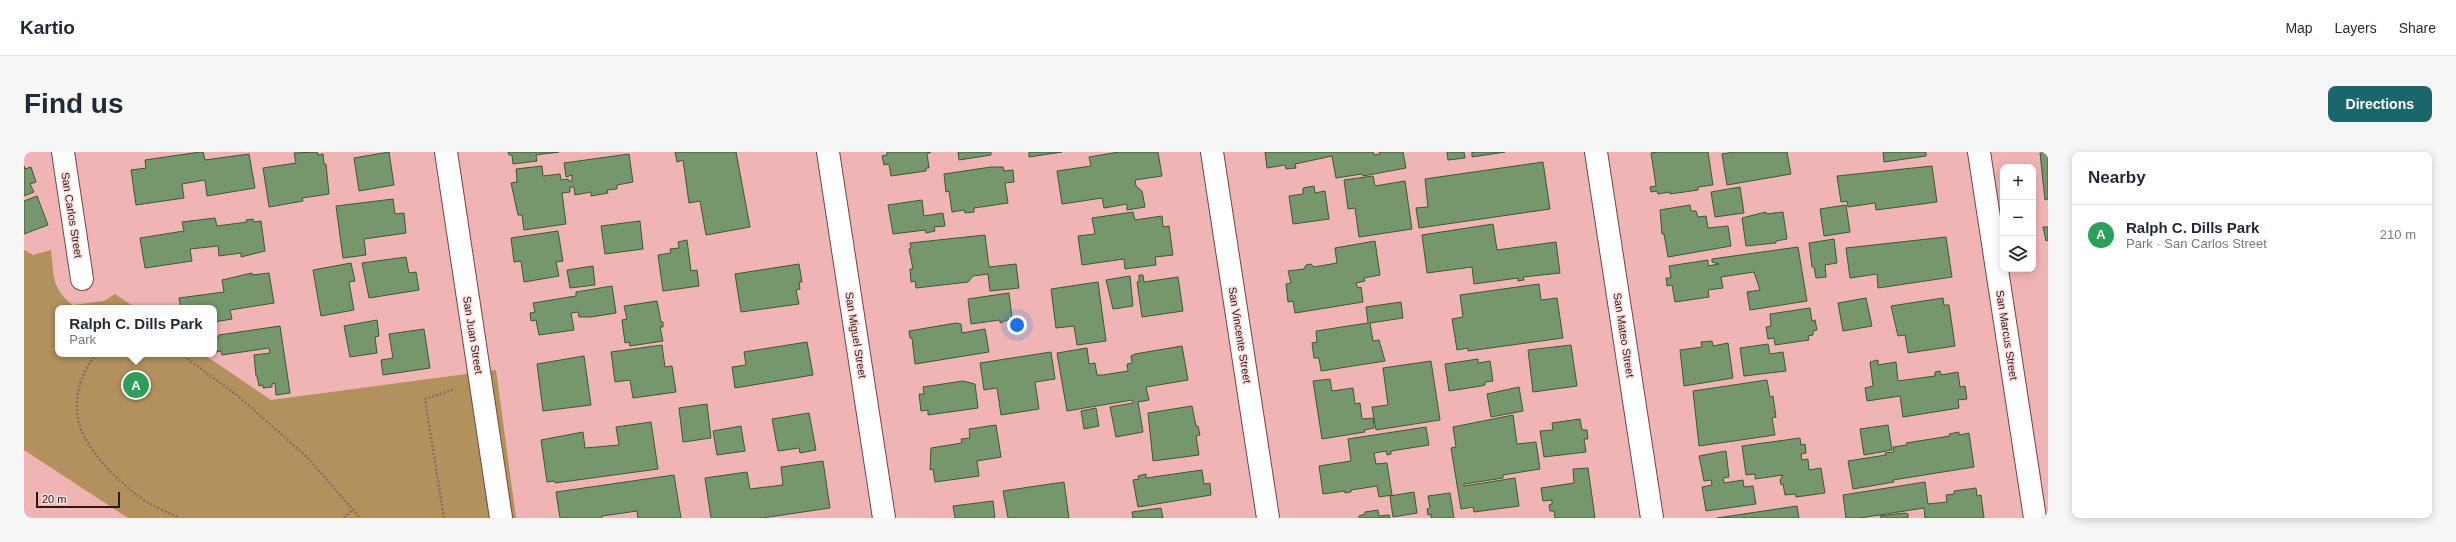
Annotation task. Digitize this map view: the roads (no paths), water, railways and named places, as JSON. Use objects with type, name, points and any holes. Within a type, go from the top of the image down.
[{"type":"street","name":"San Carlos Street","points":[[63,152],[82,279]]},
{"type":"street","name":"San Juan Street","points":[[446,152],[501,518]]},
{"type":"street","name":"San Miguel Street","points":[[828,152],[884,518]]},
{"type":"street","name":"San Vincente Street","points":[[1212,152],[1268,518]]},
{"type":"street","name":"San Mateo Street","points":[[1596,152],[1652,518]]},
{"type":"street","name":"San Marcus Street","points":[[1979,152],[2034,518]]},
{"type":"place","name":"Ralph C. Dills Park","points":[[136,385]]}]
